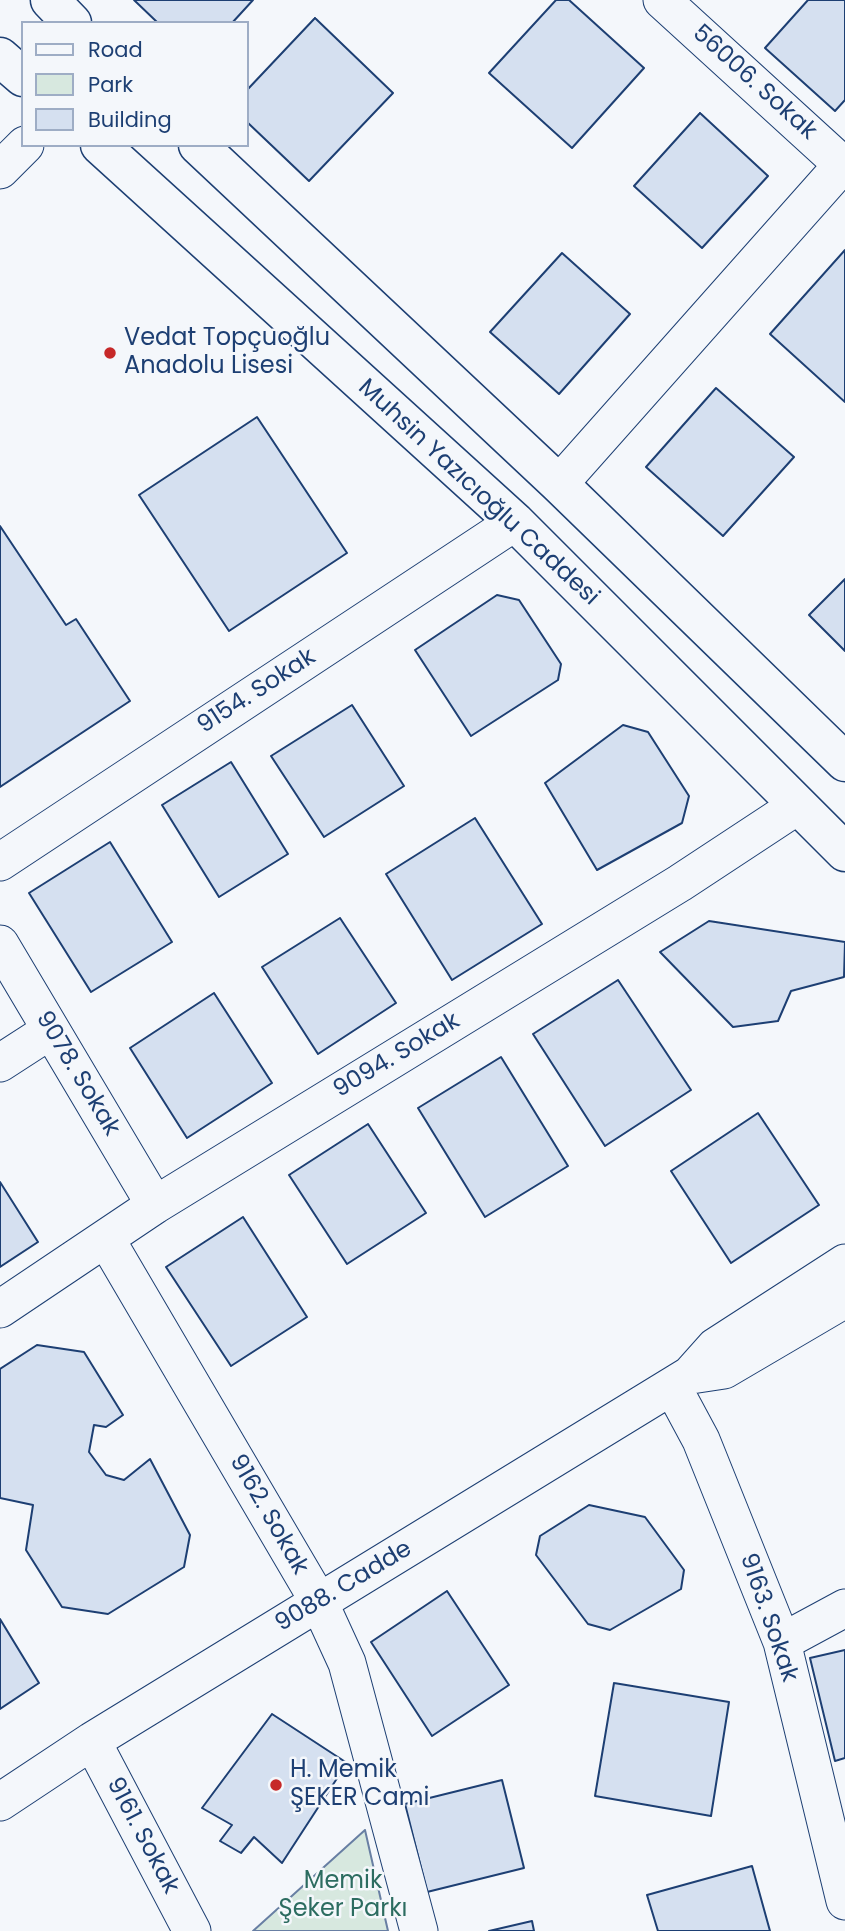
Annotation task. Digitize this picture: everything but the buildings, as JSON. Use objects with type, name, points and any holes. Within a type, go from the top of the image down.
[{"type":"main road","points":[[50,0],[70,21]]},
{"type":"main road","points":[[0,57],[21,75]]},
{"type":"main road","name":"Muhsin Yazıcıoğlu Caddesi","points":[[102,147],[515,522],[845,852]]},
{"type":"main road","points":[[200,147],[559,484],[845,762]]},
{"type":"street","name":"56006. Sokak","points":[[662,0],[844,165]]},
{"type":"street","points":[[0,170],[23,147]]},
{"type":"street","points":[[559,484],[844,165]]},
{"type":"street","name":"9154. Sokak","points":[[0,862],[515,522]]},
{"type":"street","name":"9094. Sokak","points":[[0,1308],[155,1205],[668,890],[797,806]]},
{"type":"street","name":"9078. Sokak","points":[[0,944],[155,1205]]},
{"type":"street","points":[[0,1063],[51,1030]]},
{"type":"street","name":"9162. Sokak","points":[[106,1239],[318,1602],[347,1663],[419,1931]]},
{"type":"street","points":[[681,1381],[715,1346],[845,1263]]},
{"type":"street","points":[[681,1381],[724,1370],[845,1299]]},
{"type":"street","name":"9088. Cadde","points":[[0,1802],[92,1741],[681,1381]]},
{"type":"street","name":"9163. Sokak","points":[[681,1381],[701,1440],[782,1642],[845,1901]]},
{"type":"street","points":[[782,1642],[845,1608]]},
{"type":"street","name":"9161. Sokak","points":[[92,1741],[192,1931]]},
{"type":"green space","name":"Memik Şeker Parkı","points":[[365,1830],[388,1931],[253,1931]]},
{"type":"place","name":"Vedat Topçuoğlu Anadolu Lisesi","points":[[110,353]]},
{"type":"place","name":"H. Memik ŞEKER Cami","points":[[276,1785]]}]
